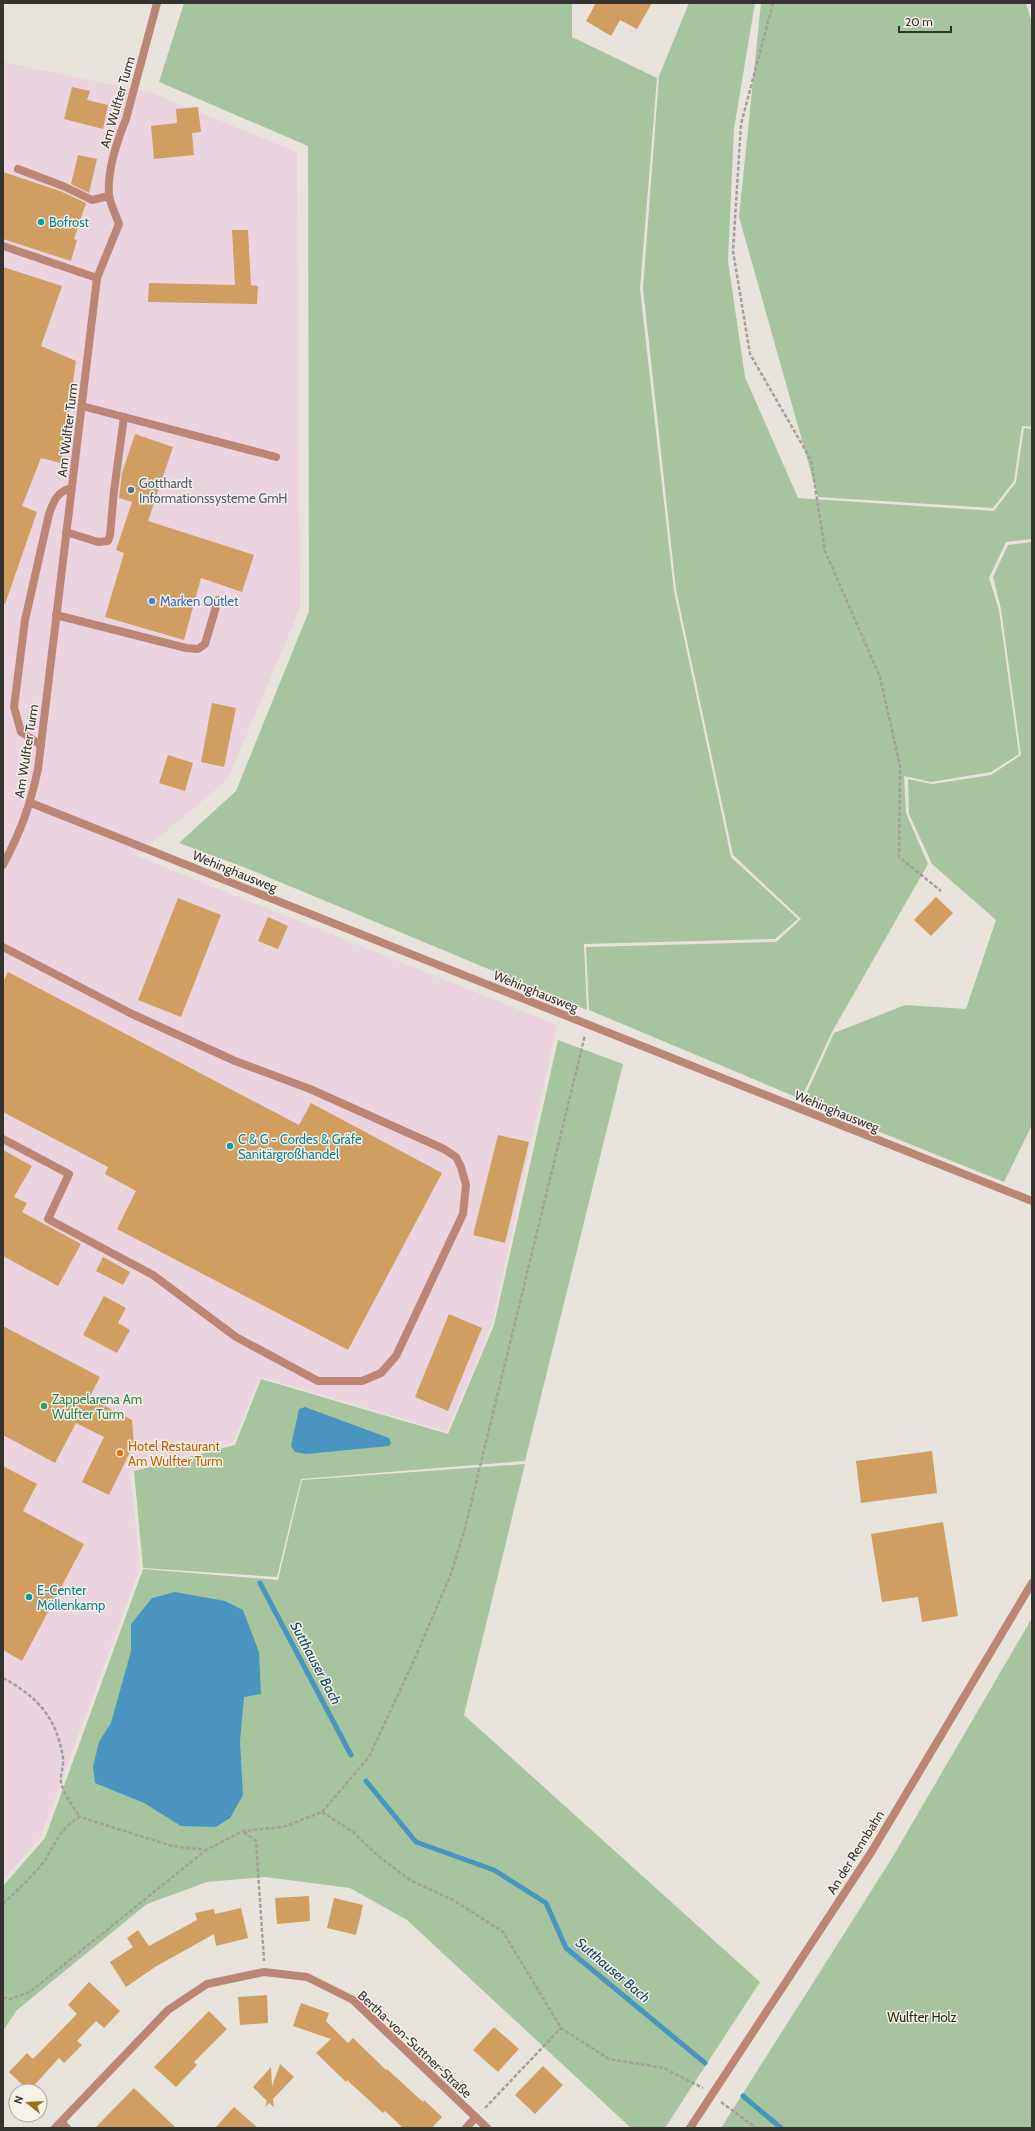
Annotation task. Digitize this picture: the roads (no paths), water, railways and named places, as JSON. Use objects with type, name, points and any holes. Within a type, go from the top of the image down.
[{"type":"street","name":"Am Wulfter Turm","points":[[3,865],[17,839],[31,803],[41,745],[97,278],[119,224],[109,196],[109,180],[119,137],[126,118],[157,3]]},
{"type":"street","points":[[18,169],[63,186],[92,200],[109,196]]},
{"type":"street","points":[[3,246],[97,278]]},
{"type":"street","points":[[82,406],[276,457]]},
{"type":"street","points":[[66,532],[98,542],[108,541],[110,535],[114,491],[124,417]]},
{"type":"street","points":[[41,745],[21,732],[14,707],[25,620],[49,514],[61,491],[72,488]]},
{"type":"street","points":[[56,615],[186,648],[198,649],[205,644],[218,600]]},
{"type":"street","name":"Wehinghausweg","points":[[31,803],[1032,1201]]},
{"type":"street","points":[[3,947],[144,1019],[235,1061],[310,1089],[444,1149],[456,1157],[461,1167],[466,1185],[463,1214],[396,1356],[381,1372],[362,1381],[318,1381],[236,1337],[153,1275],[48,1219],[69,1174],[3,1139]]},
{"type":"street","name":"An der Rennbahn","points":[[690,2128],[872,1851],[1032,1583]]},
{"type":"street","name":"Bertha-von-Suttner-Straße","points":[[67,2128],[58,2125],[168,2010],[207,1984],[264,1972],[306,1977],[353,2000],[488,2128]]},
{"type":"street","points":[[466,2128],[476,2117]]},
{"type":"water","points":[[305,1407],[389,1438],[391,1443],[389,1446],[306,1454],[295,1452],[291,1446],[299,1409]]},
{"type":"water","points":[[175,1592],[225,1601],[243,1610],[259,1652],[261,1694],[244,1697],[240,1741],[243,1795],[230,1818],[216,1827],[181,1826],[144,1803],[95,1783],[93,1767],[99,1742],[111,1723],[131,1651],[131,1624],[152,1598]]},
{"type":"waterway","name":"Sutthauser Bach","points":[[260,1583],[351,1755]]},
{"type":"waterway","name":"Sutthauser Bach","points":[[366,1781],[416,1842],[494,1870],[546,1903],[566,1948],[705,2063]]},
{"type":"waterway","name":"Sutthauser Bach","points":[[743,2096],[781,2128]]},
{"type":"place","name":"Bofrost","points":[[41,222]]},
{"type":"place","name":"Gotthardt Informationssysteme GmH","points":[[131,490]]},
{"type":"place","name":"Marken Outlet","points":[[152,601]]},
{"type":"place","name":"C & G - Cordes & Gräfe Sanitärgroßhandel","points":[[230,1146]]},
{"type":"place","name":"Zappelarena Am Wulfter Turm","points":[[44,1406]]},
{"type":"place","name":"Hotel Restaurant Am Wulfter Turm","points":[[120,1453]]},
{"type":"place","name":"E-Center Möllenkamp","points":[[29,1597]]},
{"type":"park label","name":"Wulfter Holz","points":[[922,2017]]}]
